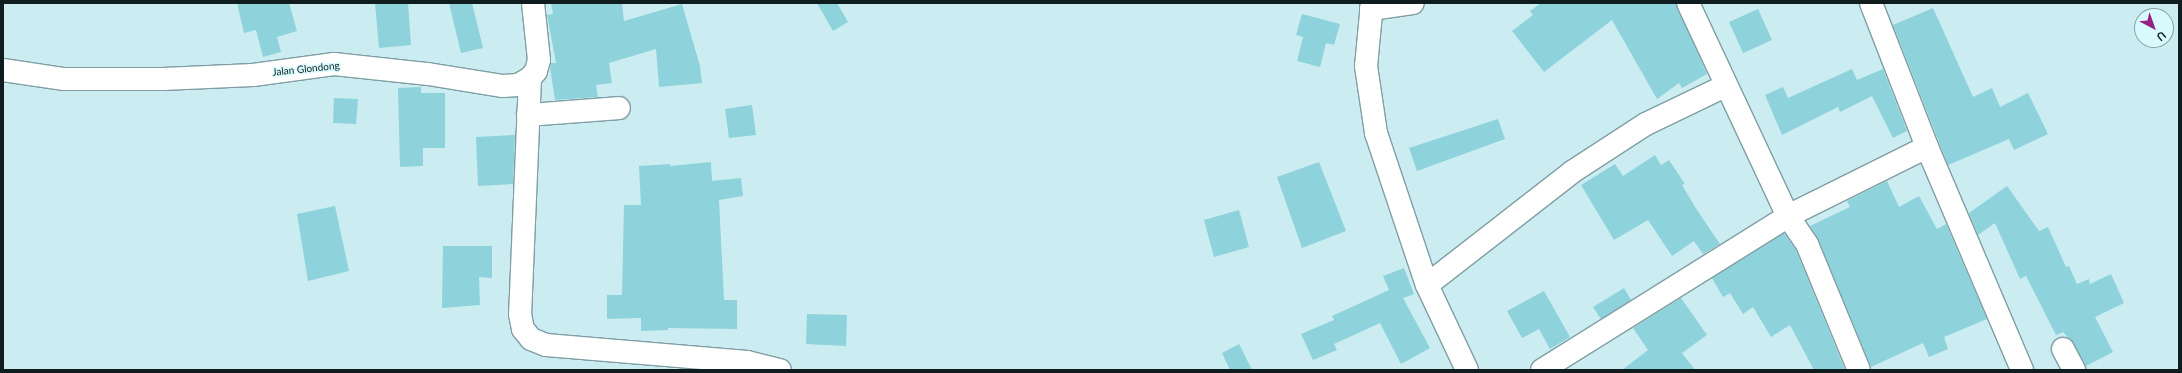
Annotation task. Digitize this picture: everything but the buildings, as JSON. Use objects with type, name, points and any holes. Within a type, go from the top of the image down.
[{"type":"street","points":[[533,3],[538,60],[536,71],[530,78],[520,314],[523,329],[531,339],[546,345],[641,361],[747,362],[780,370]]},
{"type":"street","points":[[1414,3],[1372,6],[1366,66],[1376,133],[1427,285],[1467,370]]},
{"type":"street","points":[[1688,3],[1725,86],[1788,216],[1807,244],[1860,370]]},
{"type":"street","points":[[1871,3],[1927,148],[2022,370]]},
{"type":"street","name":"Jalan Glondong","points":[[3,70],[64,79],[163,79],[253,75],[334,64],[428,74],[503,86],[518,85],[530,78]]},
{"type":"street","points":[[1427,285],[1572,172],[1646,124],[1725,86]]},
{"type":"street","points":[[528,115],[619,108]]},
{"type":"street","points":[[1542,370],[1788,216],[1927,148]]},
{"type":"street","points":[[2063,349],[2074,370]]}]
